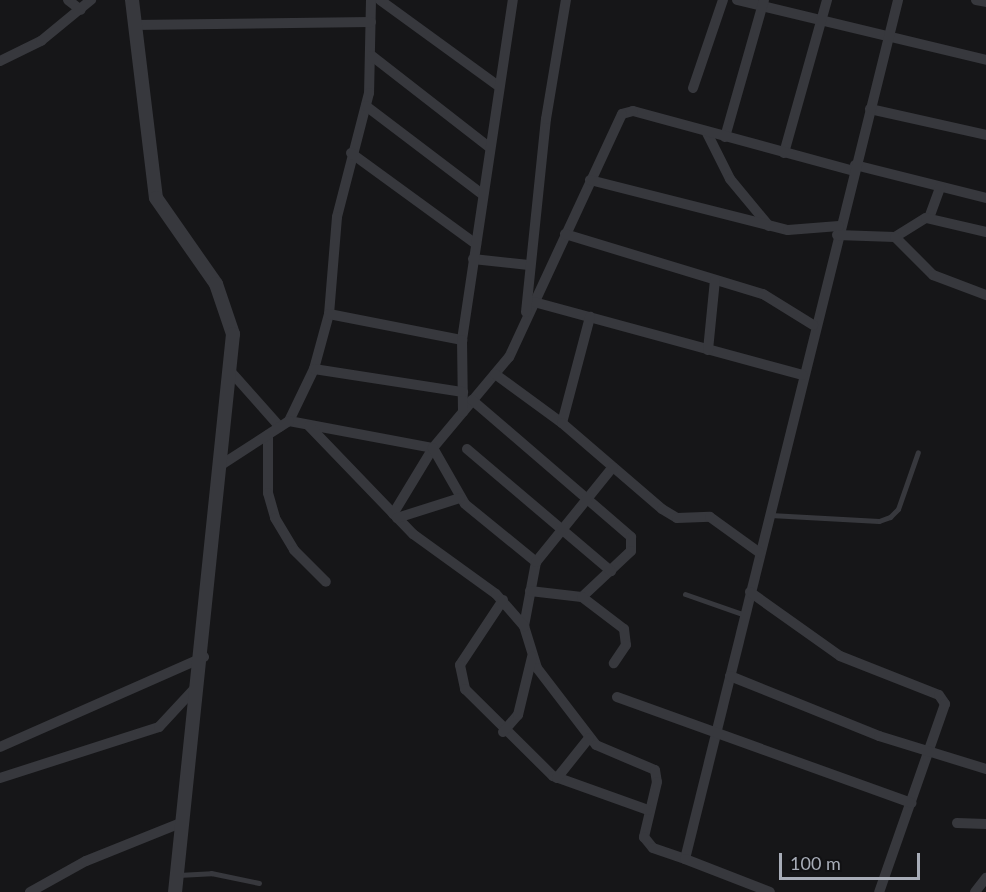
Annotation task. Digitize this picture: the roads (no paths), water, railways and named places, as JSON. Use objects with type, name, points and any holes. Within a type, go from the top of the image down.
[{"type":"street","points":[[68,0],[81,10]]},
{"type":"street","points":[[0,61],[41,41],[91,0]]},
{"type":"street","points":[[132,0],[156,198],[216,284],[233,334],[232,373],[221,465],[204,657],[175,892]]},
{"type":"street","points":[[221,465],[284,424],[314,369],[329,314],[337,217],[351,153],[366,106],[372,56],[371,0]]},
{"type":"street","points":[[380,0],[497,85]]},
{"type":"street","points":[[463,412],[462,340],[497,85],[512,3],[499,0]]},
{"type":"street","points":[[526,319],[529,265],[566,0]]},
{"type":"street","points":[[693,88],[723,0]]},
{"type":"street","points":[[737,0],[763,2],[822,20],[986,60]]},
{"type":"street","points":[[784,153],[827,0]]},
{"type":"street","points":[[685,859],[813,325],[898,0]]},
{"type":"street","points":[[978,0],[986,2]]},
{"type":"street","points":[[726,137],[763,2]]},
{"type":"street","points":[[134,25],[371,22]]},
{"type":"street","points":[[372,56],[489,147]]},
{"type":"street","points":[[366,106],[483,194]]},
{"type":"street","points":[[870,109],[986,135]]},
{"type":"street","points":[[395,516],[433,448],[495,374],[526,319],[617,120],[628,111],[784,153],[986,198]]},
{"type":"street","points":[[707,133],[730,179],[770,226]]},
{"type":"street","points":[[351,153],[476,244]]},
{"type":"street","points":[[590,180],[788,230],[838,231],[895,237],[929,218],[939,187]]},
{"type":"street","points":[[929,218],[986,232]]},
{"type":"street","points":[[565,234],[780,300],[813,325]]},
{"type":"street","points":[[895,237],[933,274],[986,296]]},
{"type":"street","points":[[473,259],[529,265]]},
{"type":"street","points":[[708,351],[715,280]]},
{"type":"street","points":[[534,302],[802,375]]},
{"type":"street","points":[[329,314],[462,340]]},
{"type":"street","points":[[562,423],[590,317]]},
{"type":"street","points":[[314,369],[463,392]]},
{"type":"street","points":[[232,373],[284,424],[309,426],[433,448]]},
{"type":"street","points":[[495,374],[562,423],[670,513],[710,518],[760,553]]},
{"type":"street","points":[[472,400],[588,498],[633,541],[611,571],[582,597]]},
{"type":"street","points":[[309,426],[395,516],[503,600],[524,626]]},
{"type":"street","points":[[268,435],[268,493],[275,518],[294,550],[326,582]]},
{"type":"street","points":[[433,448],[460,498],[536,562]]},
{"type":"street","points":[[467,449],[564,528],[611,571]]},
{"type":"street","points":[[614,467],[536,562],[524,626],[532,657],[589,738],[654,770],[657,782],[643,828],[648,844],[770,892]]},
{"type":"street","points":[[395,516],[460,498]]},
{"type":"street","points":[[530,591],[582,597],[627,635],[614,663]]},
{"type":"street","points":[[750,592],[840,656],[939,695],[945,711],[879,892]]},
{"type":"street","points":[[503,600],[459,673],[465,689],[503,732],[557,778],[648,810]]},
{"type":"street","points":[[0,747],[204,657]]},
{"type":"street","points":[[503,732],[518,715],[532,657]]},
{"type":"street","points":[[730,676],[930,753],[986,769]]},
{"type":"street","points":[[0,778],[159,727],[200,683]]},
{"type":"street","points":[[617,697],[717,729],[912,803]]},
{"type":"street","points":[[557,778],[589,738]]},
{"type":"street","points":[[30,892],[86,861],[183,822]]},
{"type":"street","points":[[957,823],[986,824]]},
{"type":"street","points":[[975,892],[986,878]]},
{"type":"lane","points":[[769,515],[879,521],[890,517],[898,509],[918,452]]},
{"type":"lane","points":[[685,594],[745,615]]},
{"type":"lane","points":[[177,875],[212,873],[259,883]]}]
